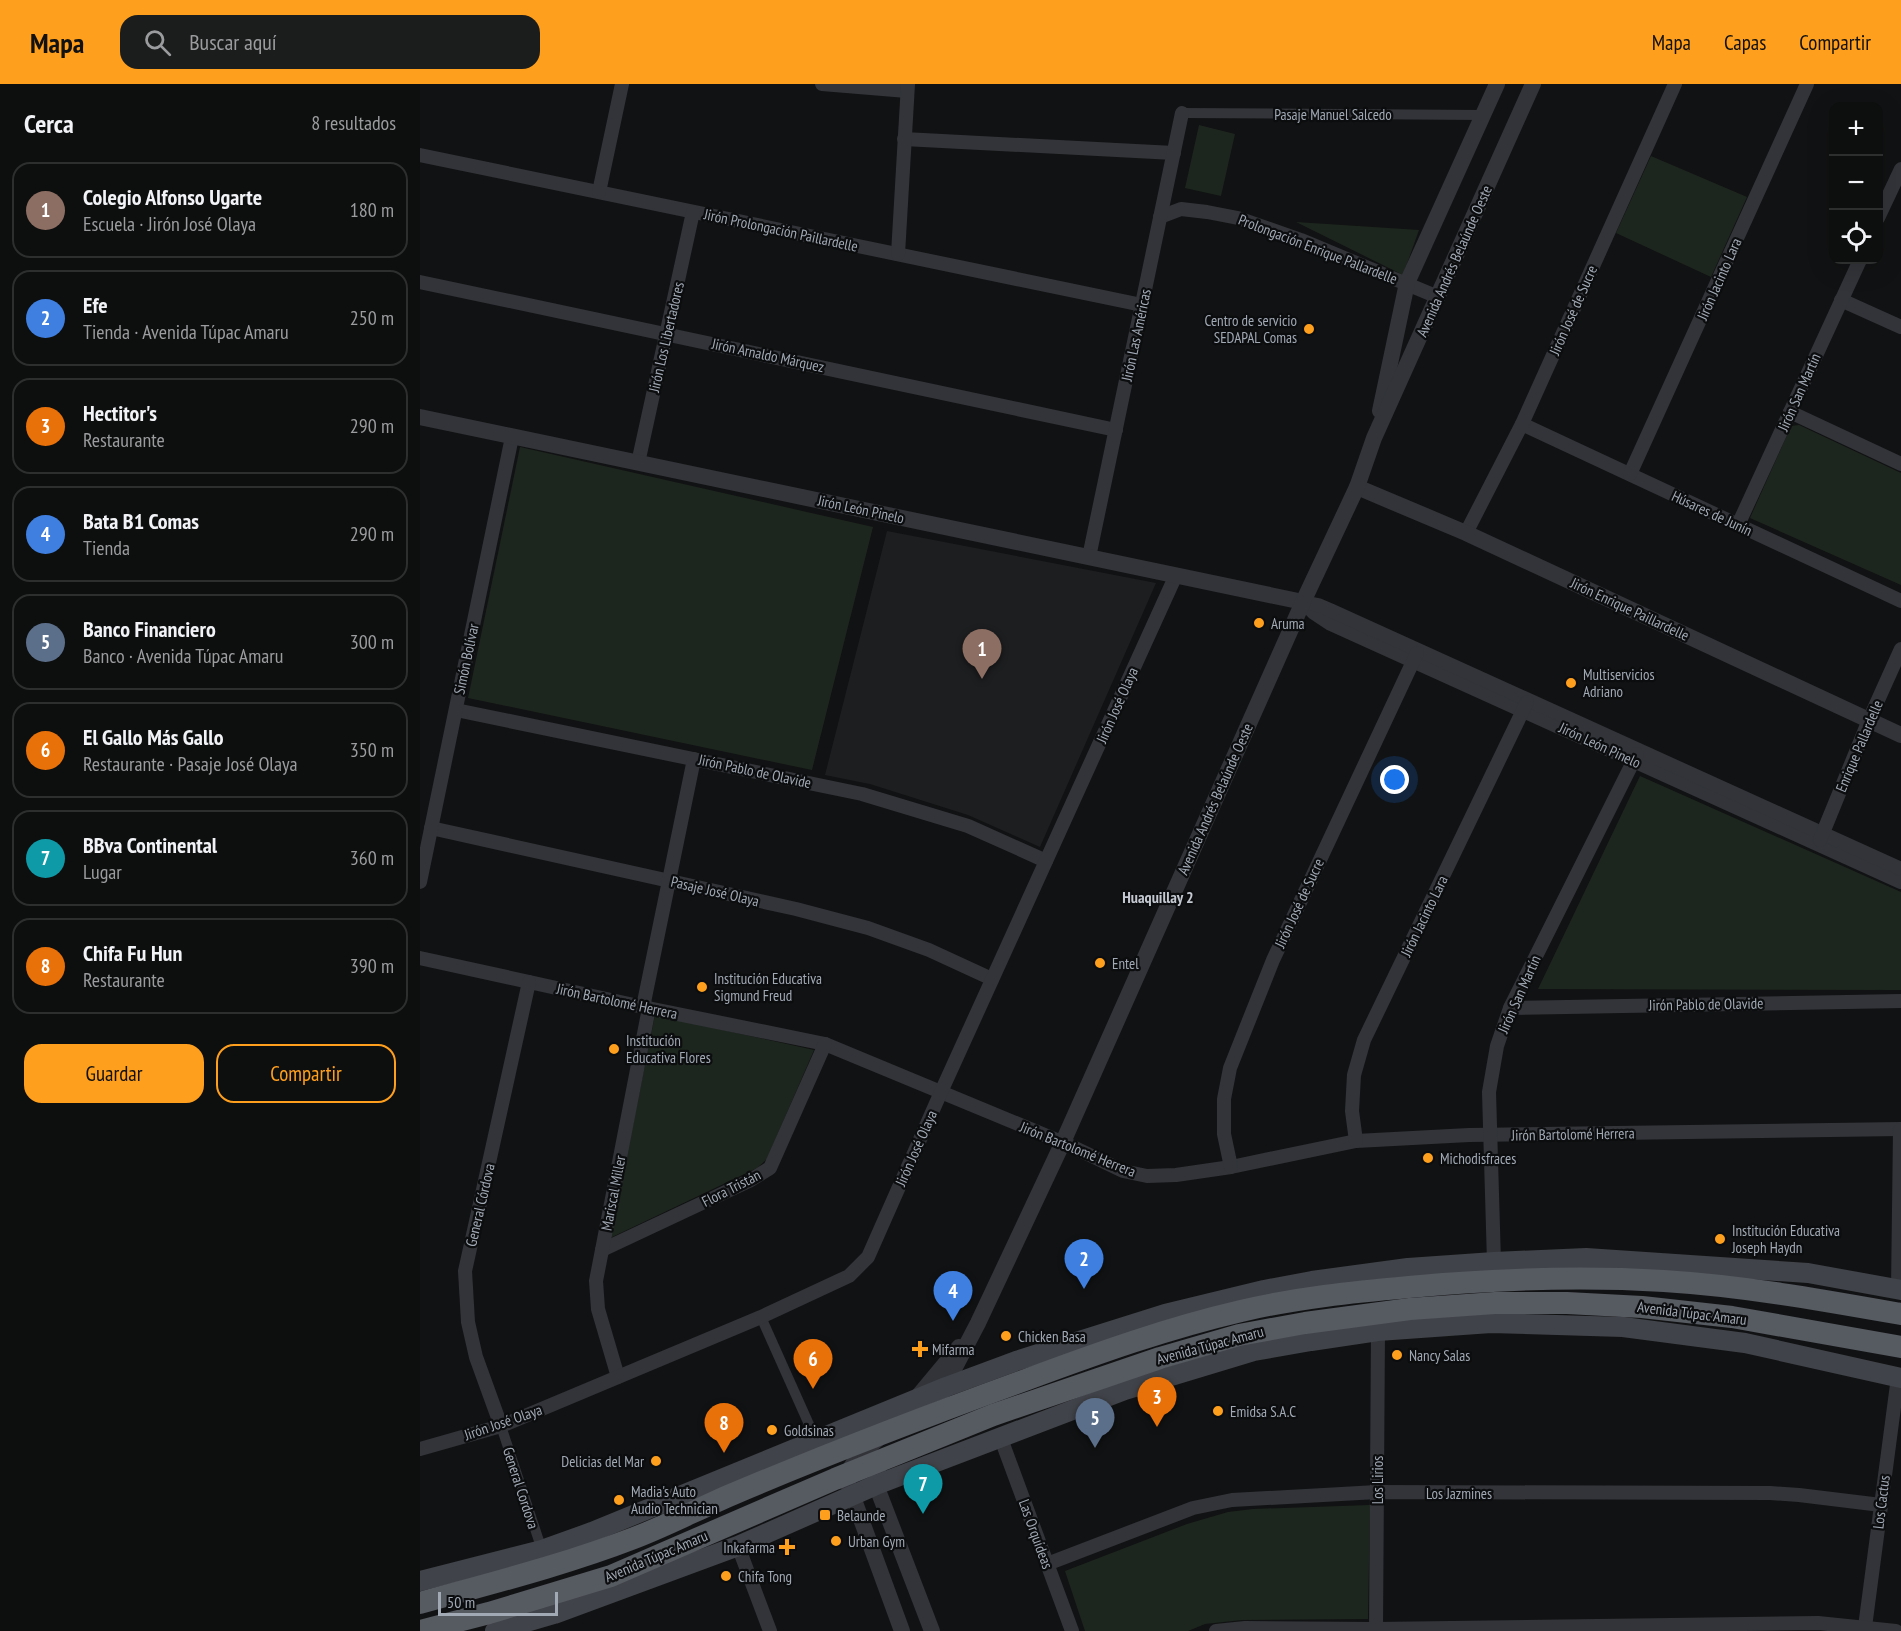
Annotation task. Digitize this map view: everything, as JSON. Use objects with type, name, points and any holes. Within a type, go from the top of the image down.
[{"type":"highway","name":"Avenida Túpac Amaru","points":[[420,1603],[538,1572],[636,1537],[729,1495],[884,1433],[921,1408],[1175,1328],[1243,1310],[1374,1291],[1457,1283],[1538,1279],[1667,1281],[1766,1291],[1901,1314]]},
{"type":"highway","name":"Avenida Túpac Amaru","points":[[420,1631],[611,1576],[892,1455],[1004,1411],[1160,1358],[1239,1335],[1316,1321],[1400,1310],[1458,1305],[1532,1303],[1642,1307],[1732,1317],[1901,1347]]},
{"type":"main road","name":"Avenida Túpac Amaru","points":[[420,1581],[542,1550],[592,1532],[816,1440],[921,1408],[946,1387],[1074,1341],[1214,1301],[1264,1290],[1360,1273],[1494,1262],[1586,1258],[1808,1273],[1899,1290]]},
{"type":"main road","name":"Avenida Túpac Amaru","points":[[495,1631],[564,1611],[738,1546],[876,1485],[1000,1436],[1125,1390],[1254,1351],[1378,1331],[1491,1323],[1623,1327],[1745,1343],[1899,1378]]},
{"type":"street","points":[[599,192],[622,84]]},
{"type":"street","points":[[822,84],[907,87],[898,254]]},
{"type":"street","name":"Avenida Andrés Belaúnde Oeste","points":[[1374,438],[1407,283],[1497,84]]},
{"type":"street","name":"Avenida Andrés Belaúnde Oeste","points":[[946,1387],[1063,1142],[1303,602],[1357,487],[1374,438],[1533,84]]},
{"type":"street","name":"Jirón José de Sucre","points":[[1466,533],[1522,424],[1675,84]]},
{"type":"street","name":"Jirón Jacinto Lara","points":[[1630,474],[1807,84]]},
{"type":"street","name":"Pasaje Manuel Salcedo","points":[[1182,112],[1484,115]]},
{"type":"street","name":"Jirón Las Américas","points":[[1089,557],[1182,112]]},
{"type":"street","points":[[904,139],[1174,153]]},
{"type":"street","name":"Jirón Prolongación Paillardelle","points":[[420,155],[1142,305]]},
{"type":"street","points":[[1883,210],[1897,189],[1901,169]]},
{"type":"street","name":"Prolongación Enrique Pallardelle","points":[[1160,217],[1181,209],[1238,218],[1301,240],[1438,297]]},
{"type":"street","name":"Jirón Los Libertadores","points":[[638,463],[693,212]]},
{"type":"street","name":"Jirón San Martín","points":[[1738,525],[1858,264]]},
{"type":"street","name":"Jirón Arnaldo Márquez","points":[[420,282],[1116,430]]},
{"type":"street","points":[[1841,300],[1901,327]]},
{"type":"street","points":[[1790,412],[1901,464]]},
{"type":"street","name":"Jirón León Pinelo","points":[[420,417],[1318,605],[1416,655],[1636,755],[1820,838],[1901,869]]},
{"type":"street","name":"Húsares de Junín","points":[[1522,424],[1901,602]]},
{"type":"street","name":"Simón Bolívar","points":[[420,882],[512,437]]},
{"type":"street","name":"Jirón Enrique Paillardelle","points":[[1357,487],[1466,533],[1901,735]]},
{"type":"street","name":"Jirón José Olaya","points":[[420,1449],[501,1426],[761,1317],[849,1276],[868,1257],[1176,575]]},
{"type":"street","name":"Enrique Pallardelle","points":[[1820,838],[1901,649]]},
{"type":"street","name":"Jirón José de Sucre","points":[[1231,1167],[1224,1134],[1224,1099],[1230,1068],[1273,960],[1416,655]]},
{"type":"street","name":"Jirón Jacinto Lara","points":[[1356,1141],[1352,1111],[1354,1075],[1364,1040],[1526,705]]},
{"type":"street","name":"Jirón Pablo de Olavide","points":[[456,710],[862,794],[968,825],[1046,861]]},
{"type":"street","name":"Jirón San Martín","points":[[1494,1262],[1489,1092],[1497,1046],[1510,1008],[1636,755]]},
{"type":"street","name":"Mariscal Miller","points":[[618,1377],[598,1309],[596,1281],[669,881],[694,759]]},
{"type":"street","name":"Pasaje José Olaya","points":[[431,828],[796,909],[868,928],[929,950],[992,979]]},
{"type":"street","name":"Jirón León Pinelo","points":[[1820,838],[1901,882]]},
{"type":"street","name":"Jirón Bartolomé Herrera","points":[[420,958],[646,1008],[825,1044],[1063,1142],[1123,1171],[1147,1176],[1176,1175],[1231,1167],[1356,1141],[1469,1135],[1900,1130]]},
{"type":"street","name":"General Córdova","points":[[501,1426],[473,1346],[468,1322],[465,1270],[529,982]]},
{"type":"street","name":"Jirón Pablo de Olavide","points":[[1510,1008],[1901,1001]]},
{"type":"street","name":"Flora Tristán","points":[[602,1250],[749,1181],[770,1168],[825,1044]]},
{"type":"street","points":[[1899,1290],[1900,1130]]},
{"type":"street","points":[[761,1317],[816,1440]]},
{"type":"street","name":"Avenida Andrés Belaúnde Oeste","points":[[876,1485],[879,1475],[921,1408],[978,1323]]},
{"type":"street","name":"Los Lirios","points":[[1376,1629],[1378,1331]]},
{"type":"street","name":"Los Cactus","points":[[1865,1627],[1899,1378]]},
{"type":"street","name":"General Cordova","points":[[501,1426],[542,1550]]},
{"type":"street","points":[[884,1433],[854,1462],[846,1478],[902,1631]]},
{"type":"street","name":"Las Orquídeas","points":[[1000,1436],[1072,1631]]},
{"type":"street","points":[[876,1485],[932,1631]]},
{"type":"street","name":"Los Jazmines","points":[[1047,1563],[1193,1508],[1233,1500],[1377,1492],[1770,1493],[1881,1505]]},
{"type":"street","points":[[738,1546],[770,1631]]},
{"type":"street","points":[[1216,1631],[1245,1628],[1502,1629],[1818,1623],[1896,1631]]},
{"type":"shaded area","points":[[1199,125],[1235,134],[1221,196],[1185,188]]},
{"type":"shaded area","points":[[1651,156],[1747,197],[1711,277],[1616,233]]},
{"type":"shaded area","points":[[1296,222],[1419,230],[1403,275]]},
{"type":"shaded area","points":[[1799,425],[1901,473],[1901,585],[1750,518],[1791,426]]},
{"type":"shaded area","points":[[520,447],[873,527],[812,770],[468,698]]},
{"type":"shaded area","points":[[887,531],[1156,583],[1040,847],[968,815],[870,784],[825,775]]},
{"type":"shaded area","points":[[1640,776],[1901,892],[1901,990],[1538,989]]},
{"type":"shaded area","points":[[655,1015],[814,1050],[767,1159],[757,1168],[610,1238]]},
{"type":"shaded area","points":[[1370,1505],[1368,1619],[1242,1620],[1205,1624],[1188,1631],[1085,1631],[1065,1571],[1187,1524],[1228,1512]]},
{"type":"place","name":"Centro de servicio SEDAPAL Comas","points":[[1309,329]]},
{"type":"place","name":"Aruma","points":[[1259,623]]},
{"type":"place","name":"Colegio Alfonso Ugarte","points":[[982,679]]},
{"type":"place","name":"Multiservicios Adriano","points":[[1571,683]]},
{"type":"place","name":"Entel","points":[[1100,963]]},
{"type":"place","name":"Institución Educativa Sigmund Freud","points":[[702,987]]},
{"type":"place","name":"Institución Educativa Flores","points":[[614,1049]]},
{"type":"place","name":"Michodisfraces","points":[[1428,1158]]},
{"type":"place","name":"Institución Educativa Joseph Haydn","points":[[1720,1239]]},
{"type":"place","name":"Efe","points":[[1084,1289]]},
{"type":"place","name":"Bata B1 Comas","points":[[953,1321]]},
{"type":"place","name":"Chicken Basa","points":[[1006,1336]]},
{"type":"place","name":"Mifarma","points":[[920,1349]]},
{"type":"place","name":"Nancy Salas","points":[[1397,1355]]},
{"type":"place","name":"El Gallo Más Gallo","points":[[813,1389]]},
{"type":"place","name":"Emidsa S.A.C","points":[[1218,1411]]},
{"type":"place","name":"Hectitor's","points":[[1157,1427]]},
{"type":"place","name":"Goldsinas","points":[[772,1430]]},
{"type":"place","name":"Banco Financiero","points":[[1095,1448]]},
{"type":"place","name":"Chifa Fu Hun","points":[[724,1453]]},
{"type":"place","name":"Delicias del Mar","points":[[656,1461]]},
{"type":"place","name":"Madia's Auto Audio Technician","points":[[619,1500]]},
{"type":"place","name":"BBva Continental","points":[[923,1514]]},
{"type":"place","name":"Belaunde","points":[[825,1515]]},
{"type":"place","name":"Urban Gym","points":[[836,1541]]},
{"type":"place","name":"Inkafarma","points":[[787,1547]]},
{"type":"place","name":"Chifa Tong","points":[[726,1576]]},
{"type":"district","name":"Huaquillay 2","points":[[1158,897]]}]
